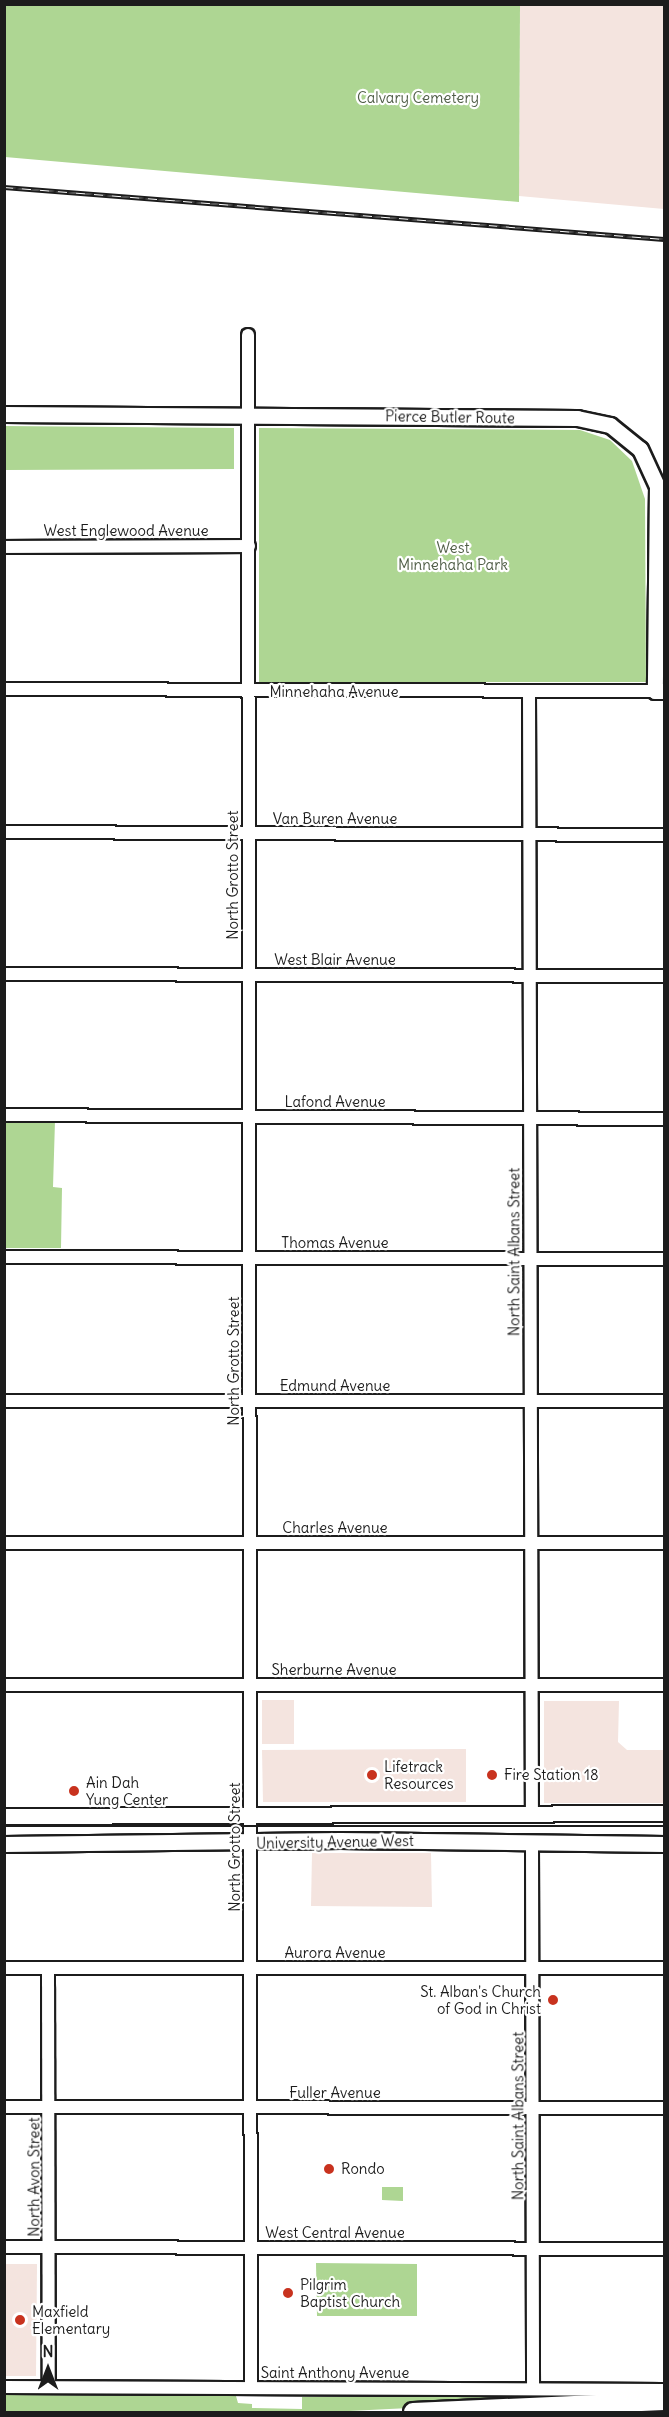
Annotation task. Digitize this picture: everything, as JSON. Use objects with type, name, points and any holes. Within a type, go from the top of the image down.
[{"type":"highway","points":[[413,2412],[664,2402]]},
{"type":"main road","name":"Pierce Butler Route","points":[[4,414],[577,418],[610,425],[640,449],[657,486],[660,692]]},
{"type":"main road","points":[[657,602],[664,624]]},
{"type":"main road","name":"University Avenue West","points":[[4,1816],[158,1817],[250,1813],[664,1813]]},
{"type":"main road","name":"University Avenue West","points":[[4,1844],[250,1844],[340,1840],[664,1844]]},
{"type":"street","name":"North Grotto Street","points":[[248,335],[247,1117],[251,2387]]},
{"type":"street","name":"West Englewood Avenue","points":[[4,547],[249,546]]},
{"type":"street","name":"Minnehaha Avenue","points":[[4,689],[660,692]]},
{"type":"street","name":"North Saint Albans Street","points":[[529,692],[532,1813]]},
{"type":"street","name":"Van Buren Avenue","points":[[4,832],[664,835]]},
{"type":"street","name":"West Blair Avenue","points":[[4,974],[664,976]]},
{"type":"street","name":"Lafond Avenue","points":[[4,1115],[664,1119]]},
{"type":"street","name":"Thomas Avenue","points":[[4,1257],[664,1259]]},
{"type":"street","name":"Edmund Avenue","points":[[4,1401],[664,1401]]},
{"type":"street","name":"Charles Avenue","points":[[4,1543],[664,1543]]},
{"type":"street","name":"Sherburne Avenue","points":[[4,1685],[664,1685]]},
{"type":"street","name":"North Saint Albans Street","points":[[532,1844],[533,2388]]},
{"type":"street","name":"Aurora Avenue","points":[[4,1968],[664,1968]]},
{"type":"street","name":"North Avon Street","points":[[48,1968],[49,2387]]},
{"type":"street","name":"Fuller Avenue","points":[[4,2107],[664,2108]]},
{"type":"street","name":"West Central Avenue","points":[[4,2247],[664,2249]]},
{"type":"street","name":"Saint Anthony Avenue","points":[[4,2387],[664,2390]]},
{"type":"shaded area","points":[[520,5],[664,5],[664,209],[519,196]]},
{"type":"shaded area","points":[[262,1700],[294,1700],[294,1744],[262,1744]]},
{"type":"shaded area","points":[[544,1701],[619,1701],[618,1742],[627,1750],[664,1750],[664,1803],[544,1803]]},
{"type":"shaded area","points":[[466,1749],[466,1802],[263,1802],[262,1750]]},
{"type":"shaded area","points":[[312,1853],[431,1853],[432,1907],[311,1906]]},
{"type":"shaded area","name":"Maxfield Elementary","points":[[5,2264],[37,2264],[36,2376],[5,2376]]},
{"type":"green space","name":"Calvary Cemetery","points":[[4,5],[520,5],[519,202],[5,157]]},
{"type":"green space","points":[[5,426],[234,428],[234,469],[5,470]]},
{"type":"green space","name":"West Minnehaha Park","points":[[259,428],[580,430],[610,440],[632,461],[645,499],[646,682],[259,682]]},
{"type":"green space","points":[[5,1121],[55,1121],[53,1187],[62,1188],[61,1248],[5,1248]]},
{"type":"green space","points":[[382,2187],[403,2187],[403,2201],[382,2200]]},
{"type":"green space","points":[[316,2263],[417,2264],[417,2316],[317,2316]]},
{"type":"green space","points":[[5,2395],[236,2396],[238,2403],[252,2404],[252,2408],[302,2409],[302,2397],[649,2396],[329,2412],[5,2412]]},
{"type":"tram line","points":[[4,1826],[664,1826]]},
{"type":"railway","points":[[4,187],[664,239]]},
{"type":"place","name":"Lifetrack Resources","points":[[372,1775]]},
{"type":"place","name":"Fire Station 18","points":[[492,1775]]},
{"type":"place","name":"Ain Dah Yung Center","points":[[74,1791]]},
{"type":"place","name":"St. Alban's Church of God in Christ","points":[[553,2000]]},
{"type":"place","name":"Rondo","points":[[329,2169]]},
{"type":"place","name":"Pilgrim Baptist Church","points":[[288,2293]]},
{"type":"place","name":"Maxfield Elementary","points":[[20,2320]]}]
